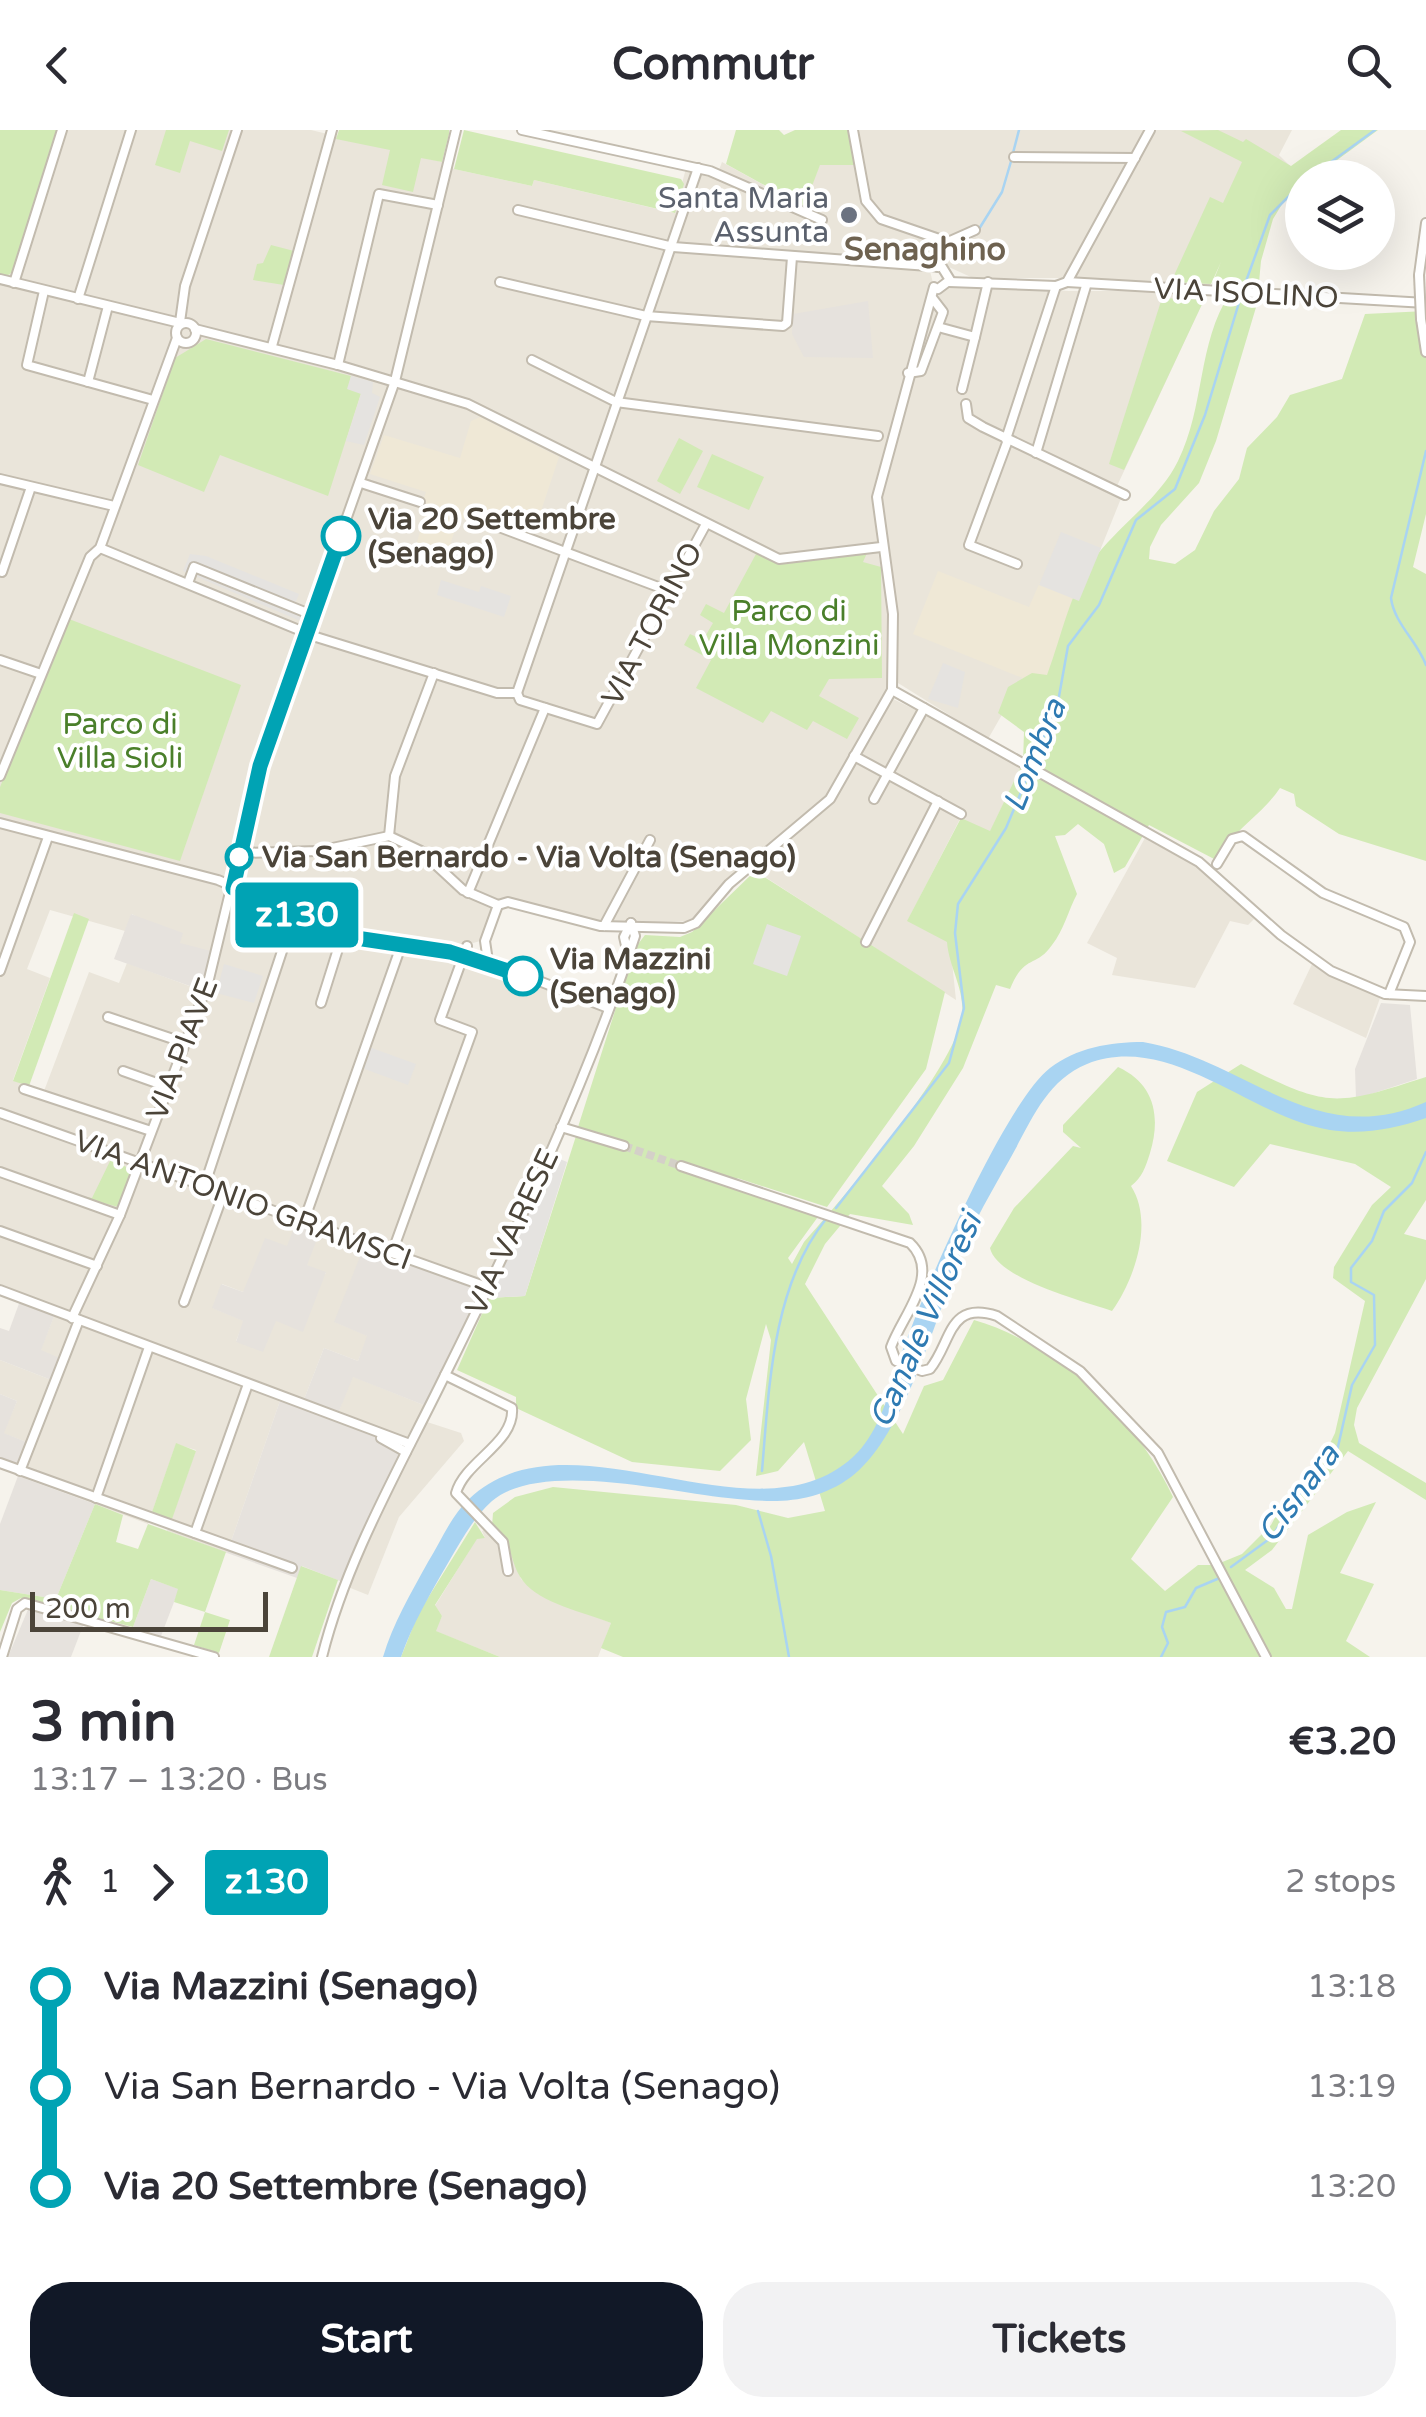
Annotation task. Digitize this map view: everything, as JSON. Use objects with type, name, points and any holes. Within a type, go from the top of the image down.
[{"type":"street","points":[[14,283],[62,130]]},
{"type":"street","points":[[78,299],[131,130]]},
{"type":"street","points":[[188,327],[182,306],[237,130]]},
{"type":"street","points":[[272,346],[332,130]]},
{"type":"street","name":"VIA PIAVE","points":[[20,1470],[208,983],[260,766],[395,381],[456,130]]},
{"type":"street","points":[[522,130],[698,168],[822,220]]},
{"type":"street","points":[[853,130],[866,201],[881,219],[948,242],[975,230]]},
{"type":"street","points":[[518,210],[669,246],[943,270],[984,282],[1056,286],[1067,282],[1150,130]]},
{"type":"street","points":[[1014,157],[1135,158]]},
{"type":"street","points":[[684,166],[690,186]]},
{"type":"street","points":[[468,893],[545,708],[520,700],[517,693],[698,168]]},
{"type":"street","points":[[338,364],[379,194],[438,205]]},
{"type":"street","points":[[1426,223],[1419,275],[1426,352]]},
{"type":"street","points":[[628,954],[636,936],[657,928],[696,923],[730,877],[830,800],[892,690],[892,614],[881,546],[879,486],[948,242]]},
{"type":"street","points":[[500,282],[646,316],[784,326],[792,257]]},
{"type":"street","points":[[936,288],[928,279],[943,270]]},
{"type":"street","points":[[0,279],[272,346],[468,404],[785,560],[881,546]]},
{"type":"street","points":[[962,389],[984,282]]},
{"type":"street","name":"VIA ISOLINO","points":[[1067,282],[1426,304]]},
{"type":"street","points":[[1017,564],[970,545],[1056,286]]},
{"type":"street","points":[[1036,454],[1086,286]]},
{"type":"street","points":[[926,314],[936,288]]},
{"type":"street","points":[[44,291],[27,366],[153,400]]},
{"type":"street","points":[[908,373],[921,371],[938,327],[943,307],[933,299]]},
{"type":"street","points":[[88,382],[108,306]]},
{"type":"street","points":[[161,318],[182,306]]},
{"type":"street","points":[[161,318],[179,339]]},
{"type":"street","points":[[0,776],[90,557],[100,548],[170,354],[188,327]]},
{"type":"street","points":[[179,339],[188,327]]},
{"type":"street","points":[[938,327],[975,336]]},
{"type":"street","points":[[532,360],[616,402],[878,436]]},
{"type":"street","points":[[966,404],[968,418],[1125,495]]},
{"type":"street","points":[[0,479],[114,506]]},
{"type":"street","points":[[361,483],[420,502]]},
{"type":"street","points":[[2,572],[31,487]]},
{"type":"street","points":[[483,521],[669,591]]},
{"type":"street","name":"VIA TORINO","points":[[545,708],[597,724],[706,524]]},
{"type":"street","points":[[100,548],[305,630],[498,693],[517,693]]},
{"type":"street","points":[[188,583],[194,567],[312,614]]},
{"type":"street","points":[[0,660],[40,674]]},
{"type":"street","points":[[389,836],[396,771],[434,673]]},
{"type":"street","points":[[892,690],[1038,768],[1206,866],[1314,960],[1356,984],[1389,994],[1426,996]]},
{"type":"street","points":[[874,799],[924,708]]},
{"type":"street","points":[[854,756],[961,814]]},
{"type":"street","points":[[866,942],[938,802]]},
{"type":"street","points":[[0,823],[206,876],[343,933],[450,952],[486,941]]},
{"type":"street","points":[[240,852],[318,851],[389,836],[421,851],[468,893],[498,905],[508,902],[604,926],[631,924],[657,928]]},
{"type":"street","points":[[1216,864],[1232,839],[1243,836],[1323,893],[1404,927],[1410,942],[1389,994]]},
{"type":"street","points":[[0,971],[48,837]]},
{"type":"street","points":[[604,926],[650,840]]},
{"type":"street","points":[[488,961],[486,941],[498,905]]},
{"type":"street","points":[[204,1184],[294,914]]},
{"type":"street","points":[[631,924],[636,936]]},
{"type":"street","points":[[628,954],[624,937],[631,924]]},
{"type":"street","points":[[321,1003],[343,933]]},
{"type":"street","points":[[304,1221],[401,946]]},
{"type":"street","points":[[465,950],[608,1008]]},
{"type":"street","points":[[392,1253],[472,1032],[440,1020],[465,950]]},
{"type":"street","name":"VIA VARESE","points":[[322,1657],[332,1619],[408,1448],[561,1127],[628,954]]},
{"type":"street","points":[[108,1016],[185,1043]]},
{"type":"street","points":[[123,1071],[168,1087]]},
{"type":"street","points":[[24,1089],[151,1132]]},
{"type":"street","name":"VIA ANTONIO GRAMSCI","points":[[0,1113],[487,1287]]},
{"type":"street","points":[[561,1127],[624,1146]]},
{"type":"street","points":[[681,1166],[910,1242],[920,1254],[924,1272],[890,1347],[896,1361],[919,1370],[933,1367],[957,1321],[984,1312],[998,1316],[1080,1370],[1167,1466],[1266,1657]]},
{"type":"street","points":[[0,1172],[120,1215]]},
{"type":"street","points":[[184,1302],[224,1192]]},
{"type":"street","points":[[0,1231],[97,1266]]},
{"type":"street","points":[[0,1290],[408,1448]]},
{"type":"street","points":[[96,1498],[149,1347]]},
{"type":"street","points":[[446,1375],[509,1403],[513,1410],[503,1434],[460,1482],[456,1493],[503,1542],[508,1571]]},
{"type":"street","points":[[194,1533],[248,1384]]},
{"type":"street","points":[[0,1464],[292,1568]]},
{"type":"street","points":[[2,1657],[17,1609],[25,1603],[214,1657]]},
{"type":"shaded area","points":[[57,130],[311,130],[442,162],[454,169],[532,186],[534,180],[674,213],[688,161],[719,170],[722,162],[803,207],[820,164],[851,130],[1147,130],[1070,274],[1063,278],[973,278],[940,263],[930,271],[933,283],[876,491],[877,547],[890,613],[890,690],[829,797],[691,921],[604,924],[508,901],[491,913],[484,940],[451,949],[356,936],[295,913],[236,883],[0,819],[0,275],[7,276],[15,270]]},
{"type":"shaded area","points":[[1153,130],[1292,130],[1279,155],[1285,161],[1285,171],[1241,214],[1209,287],[1074,279]]},
{"type":"shaded area","points":[[955,284],[1069,291],[1208,291],[1117,486],[1124,491],[1045,687],[1023,678],[988,739],[898,683],[894,614],[879,497],[907,383],[939,287]]},
{"type":"shaded area","points":[[868,301],[873,358],[804,357],[792,334],[793,314]]},
{"type":"shaded area","points":[[351,376],[373,382],[372,393],[380,397],[364,445],[346,441],[361,394],[347,389]]},
{"type":"shaded area","points":[[480,417],[559,457],[535,529],[484,512],[479,524],[459,517],[446,558],[415,548],[427,510],[421,507],[426,492],[370,474],[384,435],[460,458],[471,421]]},
{"type":"shaded area","points":[[1061,532],[1101,548],[1079,601],[1039,585]]},
{"type":"shaded area","points":[[190,554],[206,556],[299,594],[295,604],[306,609],[303,618],[298,620],[183,571]]},
{"type":"shaded area","points":[[938,571],[1029,607],[1040,582],[1080,598],[1045,687],[913,634]]},
{"type":"shaded area","points":[[441,580],[479,592],[481,586],[511,596],[504,617],[437,595]]},
{"type":"shaded area","points":[[943,663],[965,672],[958,708],[928,699]]},
{"type":"shaded area","points":[[891,698],[1023,762],[990,832],[960,819],[908,920],[950,943],[956,1000],[751,868],[823,809]]},
{"type":"shaded area","points":[[0,825],[201,876],[357,939],[488,961],[606,1009],[567,1108],[484,1288],[335,1322],[368,1336],[358,1361],[324,1348],[303,1402],[0,1287]],"holes":[[[50,910],[125,931],[132,914],[180,943],[200,990],[127,963],[119,983],[89,972],[44,1091],[13,1080],[50,978],[27,969]],[[287,1247],[306,1265],[326,1273],[276,1320],[236,1341],[244,1321],[213,1308],[222,1284],[243,1292]]]},
{"type":"shaded area","points":[[1145,838],[1198,868],[1254,919],[1248,925],[1230,921],[1195,988],[1112,975],[1117,958],[1087,943]]},
{"type":"shaded area","points":[[131,914],[183,933],[180,943],[211,951],[201,990],[114,959]]},
{"type":"shaded area","points":[[767,924],[801,936],[787,976],[753,964]]},
{"type":"shaded area","points":[[224,964],[263,976],[254,1003],[216,993]]},
{"type":"shaded area","points":[[1312,964],[1380,998],[1366,1038],[1293,1004]]},
{"type":"shaded area","points":[[1381,1003],[1410,1005],[1417,1079],[1356,1099],[1355,1069]]},
{"type":"shaded area","points":[[369,1047],[416,1064],[408,1085],[362,1068]]},
{"type":"shaded area","points":[[555,1157],[567,1162],[525,1296],[489,1298]]},
{"type":"shaded area","points":[[297,1220],[321,1229],[307,1265],[326,1272],[303,1332],[276,1321],[263,1352],[236,1342],[243,1321],[212,1308],[221,1284],[243,1292],[265,1238],[287,1246]]},
{"type":"shaded area","points":[[365,1244],[484,1288],[426,1406],[353,1377],[337,1416],[303,1402],[324,1348],[358,1361],[367,1336],[334,1322]]},
{"type":"shaded area","points":[[21,1298],[56,1311],[41,1350],[62,1359],[54,1381],[0,1360],[0,1328],[9,1331]]},
{"type":"shaded area","points":[[56,1311],[281,1398],[227,1553],[167,1531],[196,1450],[176,1444],[148,1524],[17,1475],[29,1443],[3,1433],[17,1401],[0,1394],[0,1360],[54,1381],[40,1351]]},
{"type":"shaded area","points":[[352,1376],[426,1406],[409,1439],[337,1416]]},
{"type":"shaded area","points":[[0,1394],[17,1401],[4,1433],[29,1443],[17,1475],[0,1469]]},
{"type":"shaded area","points":[[281,1398],[366,1431],[404,1451],[345,1583],[302,1566],[297,1578],[227,1553]]},
{"type":"shaded area","points":[[424,1421],[461,1433],[464,1441],[399,1517],[368,1595],[348,1587]]},
{"type":"shaded area","points":[[18,1476],[95,1504],[56,1599],[0,1590],[0,1524]]},
{"type":"shaded area","points":[[492,1526],[509,1540],[521,1579],[537,1593],[611,1623],[598,1657],[500,1657],[435,1631],[442,1616],[435,1606],[477,1538],[485,1538],[482,1531]]},
{"type":"shaded area","points":[[151,1579],[179,1589],[161,1636],[133,1627]]},
{"type":"shaded area","points":[[29,1607],[84,1623],[71,1657],[8,1657]]},
{"type":"green space","points":[[0,130],[57,130],[15,270],[7,276],[0,275]]},
{"type":"green space","points":[[166,130],[229,130],[222,151],[190,141],[180,173],[155,165]]},
{"type":"green space","points":[[339,130],[449,130],[449,134],[442,162],[421,158],[413,192],[382,185],[390,150],[336,139]]},
{"type":"green space","points":[[464,130],[681,179],[684,184],[675,213],[534,180],[532,186],[454,169]]},
{"type":"green space","points":[[736,130],[779,130],[784,135],[795,130],[851,130],[856,165],[820,165],[804,207],[726,164]]},
{"type":"green space","points":[[1218,130],[1243,142],[1246,139],[1285,162],[1285,200],[1273,219],[1261,261],[1257,304],[1216,441],[1199,483],[1161,525],[1150,547],[1149,559],[1175,564],[1195,550],[1214,511],[1239,479],[1247,448],[1277,417],[1290,395],[1342,379],[1365,314],[1426,311],[1426,514],[1413,567],[1426,574],[1426,861],[1339,834],[1296,806],[1294,794],[1280,788],[1216,860],[1149,825],[1125,867],[1114,873],[1104,844],[1078,824],[1065,835],[1055,836],[1077,894],[1060,933],[1046,952],[1020,970],[1010,989],[996,985],[963,1068],[914,1146],[882,1186],[909,1214],[913,1225],[850,1214],[825,1244],[805,1284],[903,1434],[924,1386],[943,1380],[974,1320],[1035,1347],[1091,1388],[1138,1439],[1173,1497],[1131,1559],[1165,1591],[1198,1565],[1215,1565],[1242,1554],[1271,1525],[1289,1491],[1322,1460],[1335,1433],[1365,1301],[1333,1278],[1334,1267],[1372,1205],[1391,1187],[1355,1164],[1270,1144],[1234,1187],[1167,1161],[1197,1092],[1241,1064],[1294,1089],[1331,1098],[1370,1094],[1426,1077],[1426,1200],[1404,1234],[1426,1240],[1426,1279],[1357,1408],[1354,1425],[1359,1443],[1426,1483],[1426,1500],[1348,1451],[1272,1550],[1245,1570],[1274,1588],[1286,1609],[1292,1609],[1308,1535],[1347,1512],[1376,1502],[1340,1573],[1374,1584],[1346,1641],[1370,1657],[623,1657],[601,1648],[611,1623],[541,1596],[523,1581],[505,1540],[492,1526],[493,1513],[515,1497],[553,1487],[736,1505],[788,1518],[825,1511],[804,1442],[778,1471],[756,1476],[771,1340],[766,1324],[746,1399],[751,1440],[720,1471],[632,1462],[516,1408],[516,1397],[457,1370],[489,1298],[525,1296],[576,1136],[624,1151],[626,1142],[578,1127],[635,948],[645,935],[680,937],[692,932],[755,871],[945,992],[926,1069],[827,1207],[737,1178],[743,1189],[820,1214],[788,1258],[792,1264],[804,1242],[895,1133],[940,1067],[962,1016],[961,997],[947,942],[907,921],[961,818],[990,831],[1023,762],[1024,732],[998,713],[1008,687],[1032,673],[1047,675],[1088,567],[1151,499],[1178,461],[1193,419],[1212,333],[1230,293],[1228,287],[1212,284],[1221,262],[1211,284],[1171,282],[1210,197],[1223,203],[1242,162],[1181,131]]},
{"type":"green space","points":[[1341,130],[1378,130],[1337,160],[1299,160]]},
{"type":"green space","points":[[271,245],[294,251],[284,285],[253,280],[257,264],[263,263]]},
{"type":"green space","points":[[1162,298],[1204,300],[1124,470],[1109,464]]},
{"type":"green space","points":[[206,339],[351,376],[348,389],[361,393],[328,496],[220,455],[204,492],[138,465],[175,358]]},
{"type":"green space","points":[[679,438],[703,451],[680,494],[657,481]]},
{"type":"green space","points":[[712,454],[764,477],[749,510],[697,487]]},
{"type":"green space","name":"Parco di Villa Monzini","points":[[867,553],[863,562],[881,567],[882,678],[829,679],[819,696],[859,718],[847,739],[813,721],[807,730],[771,711],[763,723],[696,688],[711,660],[684,645],[690,634],[703,640],[713,623],[700,615],[706,604],[724,613],[756,554],[785,564]]},
{"type":"green space","name":"Parco di Villa Sioli","points":[[69,619],[241,685],[180,861],[0,813],[0,787]]},
{"type":"green space","points":[[74,913],[89,919],[29,1086],[13,1081]]},
{"type":"green space","points":[[1118,1067],[1147,1092],[1155,1127],[1145,1167],[1131,1186],[1141,1216],[1139,1250],[1128,1283],[1112,1311],[1024,1279],[1008,1270],[990,1248],[1014,1208],[1073,1146],[1081,1148],[1063,1132],[1063,1125]]},
{"type":"green space","points":[[111,1159],[132,1170],[118,1207],[71,1194],[92,1198]]},
{"type":"green space","points":[[176,1443],[196,1451],[172,1519],[152,1512]]},
{"type":"green space","points":[[95,1504],[123,1515],[116,1542],[138,1549],[148,1524],[226,1552],[205,1612],[174,1602],[178,1589],[151,1579],[133,1627],[21,1598],[12,1603],[0,1632],[0,1590],[56,1599]]},
{"type":"green space","points":[[475,1522],[485,1538],[477,1539],[435,1605],[442,1616],[436,1631],[500,1657],[401,1657],[418,1614]]},
{"type":"green space","points":[[301,1566],[338,1580],[312,1657],[269,1657]]},
{"type":"green space","points":[[205,1612],[230,1620],[219,1653],[194,1645]]},
{"type":"water","name":"Canale Villoresi","points":[[1143,1042],[1180,1052],[1315,1109],[1349,1116],[1386,1114],[1426,1102],[1426,1118],[1378,1130],[1330,1130],[1270,1110],[1180,1067],[1118,1057],[1087,1064],[1053,1088],[1029,1123],[966,1242],[905,1401],[871,1458],[851,1477],[822,1493],[777,1501],[572,1480],[513,1489],[492,1501],[468,1530],[422,1609],[401,1657],[383,1657],[403,1608],[457,1513],[469,1499],[510,1474],[557,1465],[608,1468],[765,1489],[812,1481],[853,1457],[880,1416],[906,1341],[963,1209],[1009,1121],[1031,1089],[1050,1068],[1082,1051]]},
{"type":"waterway","points":[[1013,153],[1019,130]]},
{"type":"waterway","name":"Lombra","points":[[1334,160],[1375,130]]},
{"type":"waterway","points":[[979,229],[1002,192],[1012,158]]},
{"type":"waterway","name":"Lombra","points":[[1245,284],[1270,215],[1285,200]]},
{"type":"waterway","name":"Lombra","points":[[1033,763],[1058,702],[1068,646],[1099,605],[1136,520],[1175,489],[1205,415],[1241,296]]},
{"type":"waterway","name":"Cisnara","points":[[1426,451],[1391,598],[1396,616],[1426,665]]},
{"type":"waterway","name":"Lombra","points":[[836,1208],[949,1063],[964,1008],[955,933],[958,904],[1006,828],[1030,771]]},
{"type":"waterway","name":"Cisnara","points":[[1231,1567],[1272,1537],[1294,1501],[1337,1451],[1352,1385],[1375,1345],[1374,1295],[1351,1282],[1351,1268],[1372,1241],[1384,1211],[1412,1183],[1426,1152]]},
{"type":"waterway","name":"Lombra","points":[[762,1471],[771,1373],[784,1307],[794,1275],[826,1219]]},
{"type":"waterway","name":"Lombra","points":[[758,1511],[771,1556],[789,1657]]},
{"type":"waterway","name":"Cisnara","points":[[1161,1657],[1168,1643],[1162,1627],[1166,1612],[1185,1607],[1196,1588],[1222,1577]]},
{"type":"tunnel","points":[[624,1146],[681,1166]]},
{"type":"bus line","name":"z130","points":[[341,536],[260,766],[233,888],[356,938],[450,952],[488,961],[523,976]]},
{"type":"place","name":"Santa Maria Assunta","points":[[849,215]]},
{"type":"place","name":"Via 20 Settembre (Senago)","points":[[341,536]]},
{"type":"place","name":"Via San Bernardo - Via Volta (Senago)","points":[[239,857]]},
{"type":"place","name":"Via Mazzini (Senago)","points":[[523,976]]},
{"type":"district","name":"Senaghino","points":[[925,249]]}]
